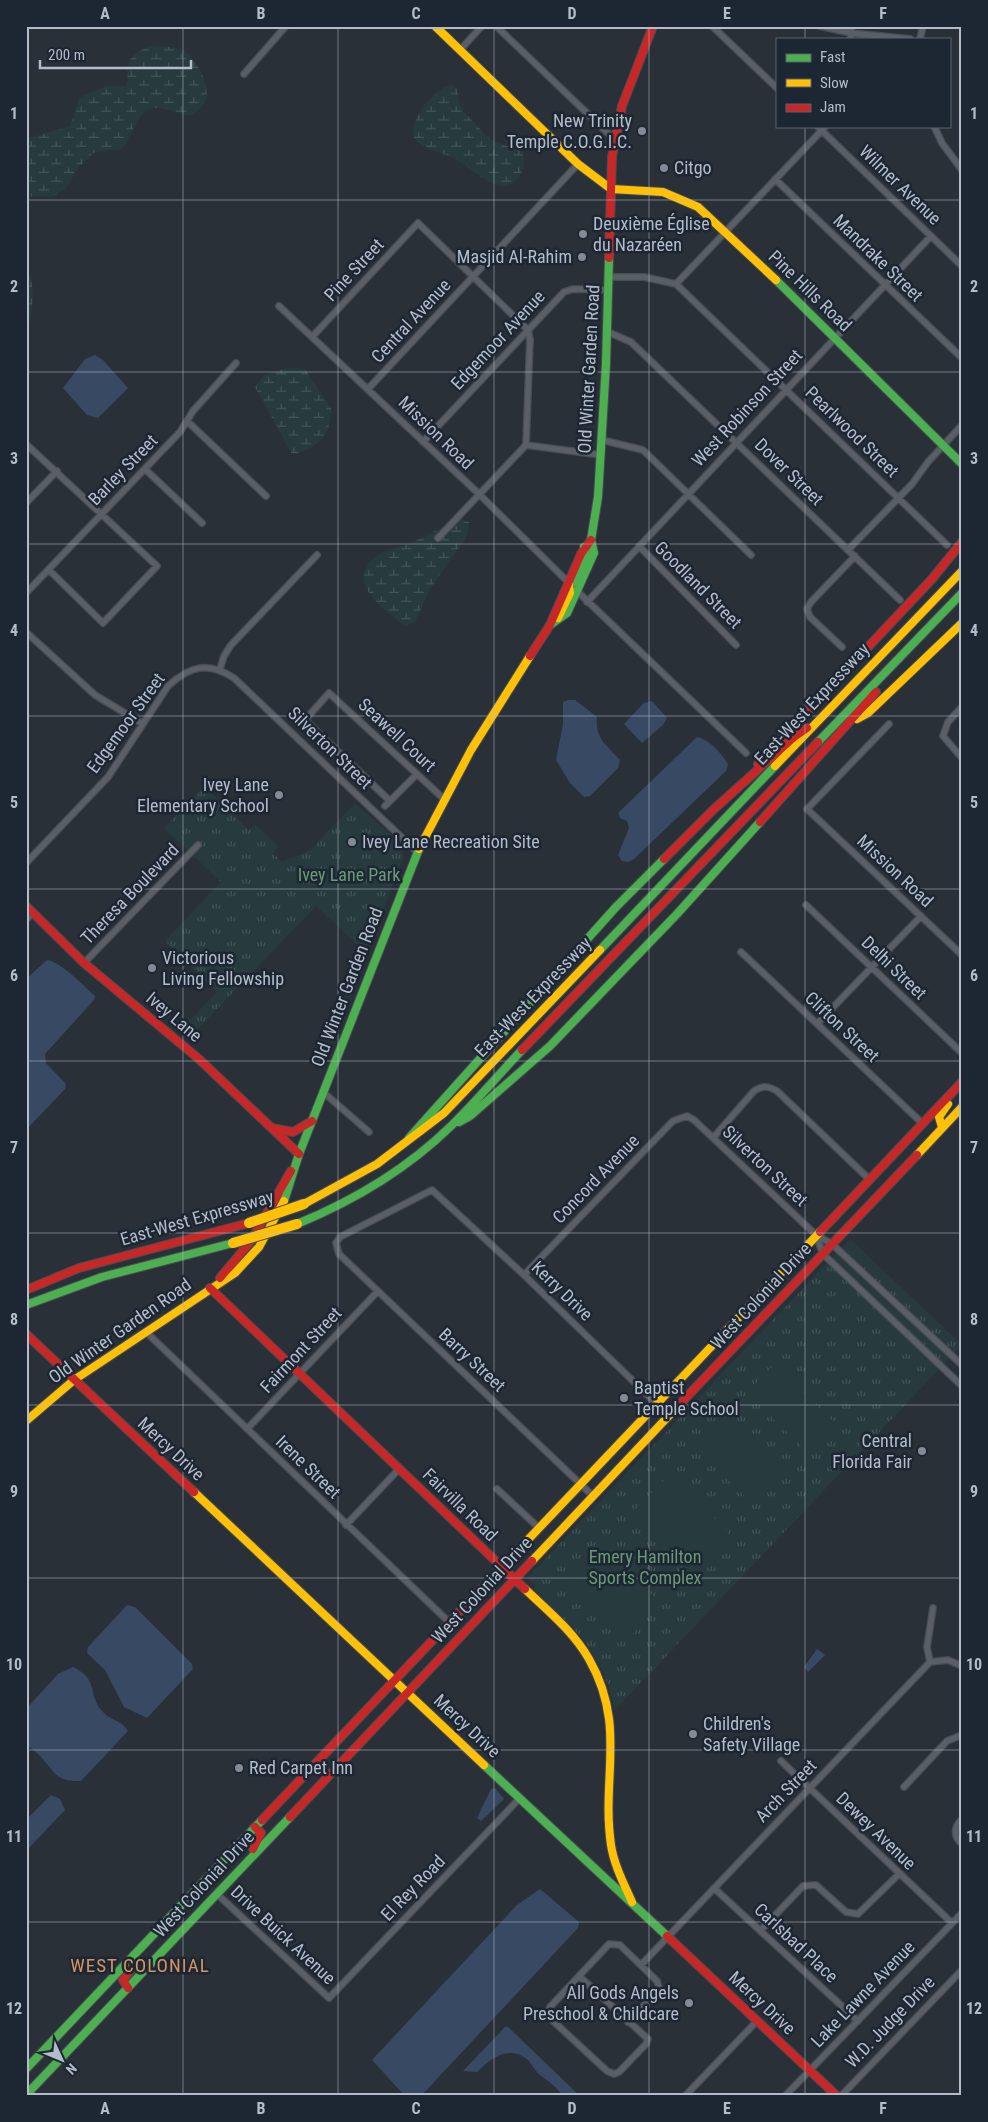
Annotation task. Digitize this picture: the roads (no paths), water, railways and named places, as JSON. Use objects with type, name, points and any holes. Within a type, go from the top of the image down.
[{"type":"main road","points":[[435,26],[578,164],[611,189]]},
{"type":"main road","name":"Old Winter Garden Road","points":[[553,624],[553,612],[570,583],[587,544],[596,511],[608,332],[614,139],[623,104],[652,26]]},
{"type":"main road","name":"Pine Hills Road","points":[[611,189],[663,192],[698,207],[726,231],[944,444],[962,464]]},
{"type":"main road","points":[[745,780],[766,754],[927,584],[962,542]]},
{"type":"main road","name":"Old Winter Garden Road","points":[[26,1421],[74,1380],[235,1273],[253,1257],[264,1243],[285,1204],[312,1121],[417,852],[472,750],[553,624],[567,613],[594,553],[587,544]]},
{"type":"main road","name":"East-West Expressway","points":[[26,1290],[79,1268],[249,1223],[304,1204],[363,1175],[416,1138],[456,1100],[962,571]]},
{"type":"main road","name":"East-West Expressway","points":[[26,1305],[50,1294],[102,1278],[297,1224],[352,1199],[389,1177],[458,1122],[466,1109],[962,593]]},
{"type":"main road","points":[[850,723],[868,712],[962,623]]},
{"type":"main road","points":[[458,1122],[470,1116],[550,1046],[677,914],[850,723],[892,673],[900,659]]},
{"type":"main road","points":[[404,1146],[413,1132],[616,907],[745,780],[794,737],[813,725]]},
{"type":"main road","name":"Ivey Lane","points":[[29,913],[84,963],[199,1059],[300,1154]]},
{"type":"main road","name":"West Colonial Drive","points":[[26,2069],[962,1082]]},
{"type":"main road","points":[[942,1127],[939,1116],[951,1102],[952,1092]]},
{"type":"main road","name":"West Colonial Drive","points":[[30,2092],[962,1107]]},
{"type":"main road","points":[[272,1128],[293,1132],[312,1121]]},
{"type":"main road","points":[[907,1165],[908,1158],[928,1136],[927,1129],[922,1123]]},
{"type":"main road","name":"Fairvilla Road","points":[[210,1288],[573,1635],[588,1655],[609,1705],[612,1738],[609,1814],[611,1846],[618,1874],[634,1905]]},
{"type":"main road","points":[[736,1319],[749,1332]]},
{"type":"main road","name":"Mercy Drive","points":[[26,1334],[667,1937],[839,2096]]},
{"type":"main road","points":[[227,1883],[229,1874],[260,1838],[260,1833],[255,1826]]},
{"type":"main road","points":[[612,1885],[618,1874]]},
{"type":"main road","points":[[128,1988],[123,1983],[124,1976],[156,1941],[154,1934]]},
{"type":"main road","points":[[30,2092],[35,2081],[64,2048],[65,2043],[58,2036]]},
{"type":"street","points":[[244,74],[286,26]]},
{"type":"street","points":[[460,50],[482,26]]},
{"type":"street","points":[[496,26],[614,139]]},
{"type":"street","points":[[712,26],[776,87]]},
{"type":"street","points":[[820,26],[851,36],[890,38]]},
{"type":"street","points":[[851,36],[852,26]]},
{"type":"street","points":[[610,277],[644,278],[676,284],[822,128]]},
{"type":"street","name":"Wilmer Avenue","points":[[822,128],[962,266]]},
{"type":"street","points":[[935,128],[962,170]]},
{"type":"street","name":"Central Avenue","points":[[368,389],[578,164]]},
{"type":"street","name":"Mandrake Street","points":[[775,179],[962,358]]},
{"type":"street","name":"Pine Street","points":[[312,337],[418,223],[473,277]]},
{"type":"street","name":"West Robinson Street","points":[[587,602],[688,492],[931,236]]},
{"type":"street","points":[[438,538],[526,446],[530,339],[528,330],[473,277]]},
{"type":"street","name":"Pearlwood Street","points":[[676,284],[947,545]]},
{"type":"street","name":"Edgemoor Avenue","points":[[423,442],[564,292],[573,289],[609,290]]},
{"type":"street","name":"Mission Road","points":[[279,306],[479,494],[570,583]]},
{"type":"street","name":"Dover Street","points":[[608,332],[631,342],[900,600]]},
{"type":"street","name":"Barley Street","points":[[26,593],[146,470],[180,432],[193,411],[236,364]]},
{"type":"street","points":[[187,421],[266,496]]},
{"type":"street","points":[[848,550],[898,498],[962,425]]},
{"type":"street","points":[[602,440],[643,450],[751,555]]},
{"type":"street","points":[[26,444],[157,566],[103,623],[49,570]]},
{"type":"street","points":[[526,446],[601,455]]},
{"type":"street","points":[[146,470],[202,523]]},
{"type":"street","points":[[26,503],[56,472]]},
{"type":"street","name":"Goodland Street","points":[[638,546],[736,645]]},
{"type":"street","points":[[220,669],[224,656],[231,645],[317,555]]},
{"type":"street","points":[[842,646],[810,617],[807,611],[811,602],[855,556]]},
{"type":"street","points":[[578,592],[746,753]]},
{"type":"street","points":[[26,632],[95,695],[143,724]]},
{"type":"street","name":"Edgemoor Street","points":[[26,863],[108,777],[168,686],[179,676],[202,668],[220,669]]},
{"type":"street","name":"Silverton Street","points":[[220,669],[234,678],[417,852]]},
{"type":"street","name":"Seawell Court","points":[[390,801],[304,720],[330,693],[444,799]]},
{"type":"street","points":[[962,707],[944,728],[944,736],[950,746],[962,758]]},
{"type":"street","name":"Mission Road","points":[[889,724],[807,809],[962,955]]},
{"type":"street","points":[[385,806],[416,774]]},
{"type":"street","name":"Theresa Boulevard","points":[[84,963],[198,845]]},
{"type":"street","name":"Delhi Street","points":[[806,905],[962,1053]]},
{"type":"street","points":[[817,1024],[921,916]]},
{"type":"street","name":"Clifton Street","points":[[741,952],[922,1123]]},
{"type":"street","points":[[712,1138],[754,1091],[768,1086],[777,1091],[869,1179]]},
{"type":"street","points":[[323,1092],[369,1132]]},
{"type":"street","name":"Concord Avenue","points":[[524,1275],[673,1121],[681,1116],[694,1120]]},
{"type":"street","name":"Silverton Street","points":[[694,1120],[816,1235]]},
{"type":"street","name":"Kerry Drive","points":[[336,1243],[340,1237],[432,1190],[524,1275],[669,1416]]},
{"type":"street","points":[[816,1235],[832,1244],[962,1366]]},
{"type":"street","points":[[816,1235],[823,1254],[962,1386]]},
{"type":"street","name":"Barry Street","points":[[336,1243],[339,1254],[593,1496]]},
{"type":"street","name":"Fairmont Street","points":[[247,1429],[378,1291]]},
{"type":"street","name":"Irene Street","points":[[146,1332],[449,1622]]},
{"type":"street","points":[[346,1525],[398,1469]]},
{"type":"street","points":[[497,1489],[539,1528]]},
{"type":"street","points":[[933,1608],[927,1648],[930,1662],[948,1660],[962,1666]]},
{"type":"street","name":"Arch Street","points":[[640,1965],[930,1662]]},
{"type":"street","points":[[904,1787],[947,1741],[962,1735]]},
{"type":"street","name":"Dewey Avenue","points":[[781,1761],[952,1923]]},
{"type":"street","name":"El Rey Road","points":[[329,1998],[520,1798]]},
{"type":"street","points":[[962,1819],[956,1825],[955,1833],[962,1844]]},
{"type":"street","points":[[762,1930],[803,1886],[816,1885],[846,1912],[858,1914],[899,1874]]},
{"type":"street","name":"Carlsbad Place","points":[[714,1888],[762,1930],[858,2021]]},
{"type":"street","name":"Drive Buick Avenue","points":[[217,1894],[329,1998]]},
{"type":"street","name":"Lake Lawne Avenue","points":[[785,2096],[962,1912]]},
{"type":"street","points":[[580,1976],[628,2022],[648,2039],[646,2044],[626,2065],[614,2074],[607,2071],[552,2020],[549,2014],[550,2007],[609,1944],[620,1945],[657,1981],[659,1987],[657,1992],[628,2022]]},
{"type":"street","name":"W.D. Judge Drive","points":[[839,2096],[962,1970]]},
{"type":"street","points":[[685,2096],[757,2021]]},
{"type":"water","points":[[95,355],[103,360],[128,388],[98,418],[87,415],[63,388],[85,359]]},
{"type":"water","points":[[575,700],[597,717],[598,731],[602,741],[620,760],[618,768],[590,796],[584,797],[570,783],[556,760],[563,724],[563,702]]},
{"type":"water","points":[[652,701],[667,718],[663,725],[642,743],[624,724],[644,703]]},
{"type":"water","points":[[697,737],[702,738],[719,752],[728,764],[726,771],[634,859],[628,862],[622,861],[618,855],[629,828],[627,821],[620,818],[618,813]]},
{"type":"water","points":[[47,960],[59,965],[95,996],[94,1000],[45,1054],[46,1063],[66,1084],[65,1089],[26,1130],[26,979]]},
{"type":"water","points":[[127,1605],[135,1607],[192,1664],[193,1669],[147,1718],[124,1707],[105,1670],[87,1653],[88,1647]]},
{"type":"water","points":[[817,1649],[825,1655],[808,1672],[804,1667]]},
{"type":"water","points":[[73,1667],[87,1677],[95,1699],[103,1712],[126,1727],[128,1731],[81,1781],[65,1780],[60,1777],[52,1771],[38,1754],[26,1745],[26,1709],[58,1674]]},
{"type":"water","points":[[495,1788],[504,1799],[481,1821],[477,1818],[491,1789]]},
{"type":"water","points":[[51,1795],[60,1799],[65,1810],[26,1851],[26,1820]]},
{"type":"water","points":[[540,1889],[579,1922],[578,1928],[421,2096],[405,2096],[372,2060],[517,1905]]},
{"type":"water","points":[[505,2027],[508,2027],[580,2096],[563,2096],[538,2073],[528,2060],[514,2053],[507,2053],[494,2058],[477,2072],[463,2071]]},
{"type":"place","name":"New Trinity Temple C.O.G.I.C.","points":[[642,131]]},
{"type":"place","name":"Citgo","points":[[664,168]]},
{"type":"place","name":"Deuxième Église du Nazaréen","points":[[583,234]]},
{"type":"place","name":"Masjid Al-Rahim","points":[[582,257]]},
{"type":"place","name":"Ivey Lane Elementary School","points":[[279,795]]},
{"type":"place","name":"Ivey Lane Recreation Site","points":[[352,842]]},
{"type":"place","name":"Victorious Living Fellowship","points":[[152,968]]},
{"type":"place","name":"Baptist Temple School","points":[[624,1398]]},
{"type":"place","name":"Central Florida Fair","points":[[922,1451]]},
{"type":"place","name":"Children's Safety Village","points":[[693,1734]]},
{"type":"place","name":"Red Carpet Inn","points":[[239,1768]]},
{"type":"place","name":"All Gods Angels Preschool & Childcare","points":[[689,2003]]},
{"type":"district","name":"WEST COLONIAL","points":[[140,1965]]},
{"type":"park label","name":"Ivey Lane Park","points":[[349,875]]},
{"type":"park label","name":"Emery Hamilton Sports Complex","points":[[645,1567]]}]
